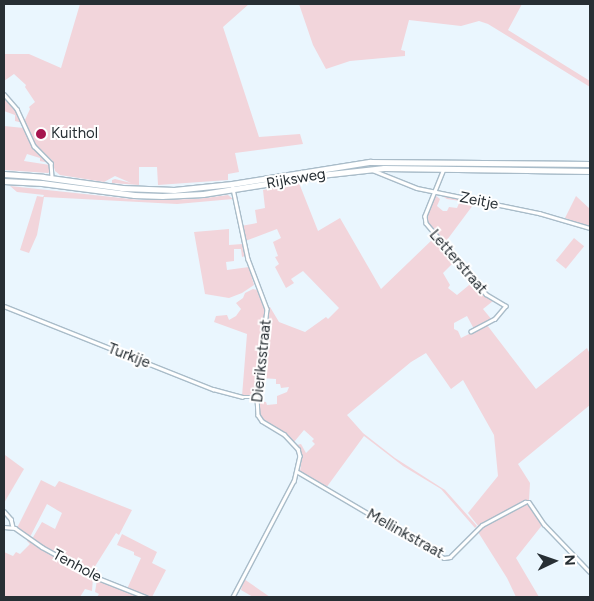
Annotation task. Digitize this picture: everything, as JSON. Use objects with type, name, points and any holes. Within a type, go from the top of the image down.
[{"type":"highway","name":"Rijksweg","points":[[4,174],[157,190],[232,184],[335,166],[385,161],[590,164]]},
{"type":"highway","name":"Rijksweg","points":[[4,181],[150,196],[188,196],[369,169],[444,168],[590,171]]},
{"type":"street","points":[[4,94],[17,109],[34,146],[50,160],[53,166],[52,185]]},
{"type":"street","name":"Letterstraat","points":[[444,168],[424,216],[427,226],[486,294],[506,306],[495,319],[470,332]]},
{"type":"street","name":"Zeitje","points":[[369,169],[417,188],[539,212],[590,228]]},
{"type":"street","name":"Dieriksstraat","points":[[232,184],[248,259],[267,309],[257,412],[260,419],[284,434],[298,449],[300,456],[298,472]]},
{"type":"street","name":"Turkije","points":[[4,306],[213,389],[242,397],[257,397]]},
{"type":"street","points":[[233,597],[298,472]]},
{"type":"street","name":"Mellinkstraat","points":[[298,472],[444,558],[450,557],[484,524],[522,503],[529,502],[544,524],[590,572]]},
{"type":"street","name":"Tenhole","points":[[4,511],[11,519],[14,527],[34,542],[92,576],[146,597]]},
{"type":"street","points":[[4,527],[14,527]]},
{"type":"shaded area","points":[[80,4],[249,4],[223,27],[259,137],[300,134],[303,144],[235,153],[239,172],[228,174],[228,180],[158,185],[157,167],[139,167],[139,185],[112,183],[112,180],[115,179],[131,183],[115,176],[104,182],[60,175],[55,171],[52,160],[37,147],[24,122],[30,109],[29,107],[35,102],[25,87],[26,85],[14,74],[4,81],[4,54],[29,54],[61,68]]},
{"type":"shaded area","points":[[299,4],[522,4],[508,30],[590,81],[590,87],[488,24],[479,21],[461,26],[409,20],[401,50],[405,51],[405,56],[350,61],[326,69],[313,45]]},
{"type":"shaded area","points":[[4,95],[16,110],[23,123],[15,121],[15,115],[4,111]]},
{"type":"shaded area","points":[[4,126],[24,128],[35,148],[50,163],[40,161],[40,158],[27,154],[24,161],[50,165],[51,171],[48,173],[4,170]]},
{"type":"shaded area","points":[[299,183],[318,231],[340,218],[381,289],[435,237],[455,261],[443,273],[450,285],[448,288],[457,295],[474,281],[493,301],[483,309],[492,320],[474,329],[467,316],[454,323],[454,329],[458,331],[461,338],[487,325],[536,389],[587,348],[590,354],[590,405],[518,464],[530,483],[529,500],[524,500],[479,527],[468,513],[498,476],[494,435],[463,380],[451,389],[426,353],[411,362],[347,415],[363,433],[395,458],[445,490],[477,526],[475,528],[441,489],[403,466],[364,436],[326,488],[300,472],[302,456],[297,445],[301,444],[306,453],[315,444],[312,441],[314,439],[304,430],[294,442],[262,419],[259,414],[258,401],[266,402],[267,405],[277,404],[277,396],[287,392],[289,387],[281,388],[280,384],[276,384],[276,379],[260,378],[268,307],[270,307],[279,322],[305,332],[326,317],[328,319],[339,308],[303,271],[291,279],[294,283],[286,288],[275,267],[279,264],[275,257],[278,256],[273,242],[281,238],[277,229],[245,241],[241,226],[257,223],[255,210],[265,208],[263,190]]},
{"type":"shaded area","points":[[10,186],[140,200],[197,199],[228,195],[233,199],[177,204],[44,197],[37,235],[29,253],[20,250],[37,196],[43,197],[44,195],[17,192]]},
{"type":"shaded area","points":[[437,193],[476,201],[444,244],[428,225],[425,216],[435,195],[440,199],[437,206],[443,211],[447,211],[449,207],[457,208],[460,201],[447,199]]},
{"type":"shaded area","points":[[576,196],[590,209],[590,227],[565,218]]},
{"type":"shaded area","points":[[229,229],[229,245],[242,244],[245,256],[242,257],[241,249],[234,249],[234,261],[226,262],[227,270],[249,267],[254,285],[242,293],[229,298],[205,294],[194,232]]},
{"type":"shaded area","points":[[574,238],[584,246],[566,269],[556,261]]},
{"type":"shaded area","points":[[253,289],[257,290],[266,314],[256,393],[252,397],[242,396],[247,334],[214,322],[216,316],[227,315],[229,320],[236,316],[241,309],[236,303],[243,298],[245,293]]},
{"type":"shaded area","points":[[4,456],[24,469],[4,503]]},
{"type":"shaded area","points":[[41,480],[55,487],[59,481],[132,510],[119,535],[116,533],[94,568],[98,571],[95,575],[32,539],[42,522],[55,529],[62,513],[47,504],[30,537],[17,528]]},
{"type":"shaded area","points":[[528,502],[543,524],[516,558],[539,597],[516,597],[507,578],[478,532],[485,525]]},
{"type":"shaded area","points":[[122,534],[157,552],[152,563],[166,570],[152,597],[127,589],[141,558],[134,555],[134,552],[117,545]]},
{"type":"shaded area","points":[[28,540],[93,578],[92,591],[85,589],[80,597],[4,597],[4,552],[13,556],[16,552],[20,554],[30,544]]},
{"type":"shaded area","points":[[244,579],[270,597],[253,597],[241,590]]},
{"type":"shaded area","points":[[97,580],[142,597],[97,597],[99,594],[95,592]]},
{"type":"place","name":"Kuithol","points":[[41,134]]}]
